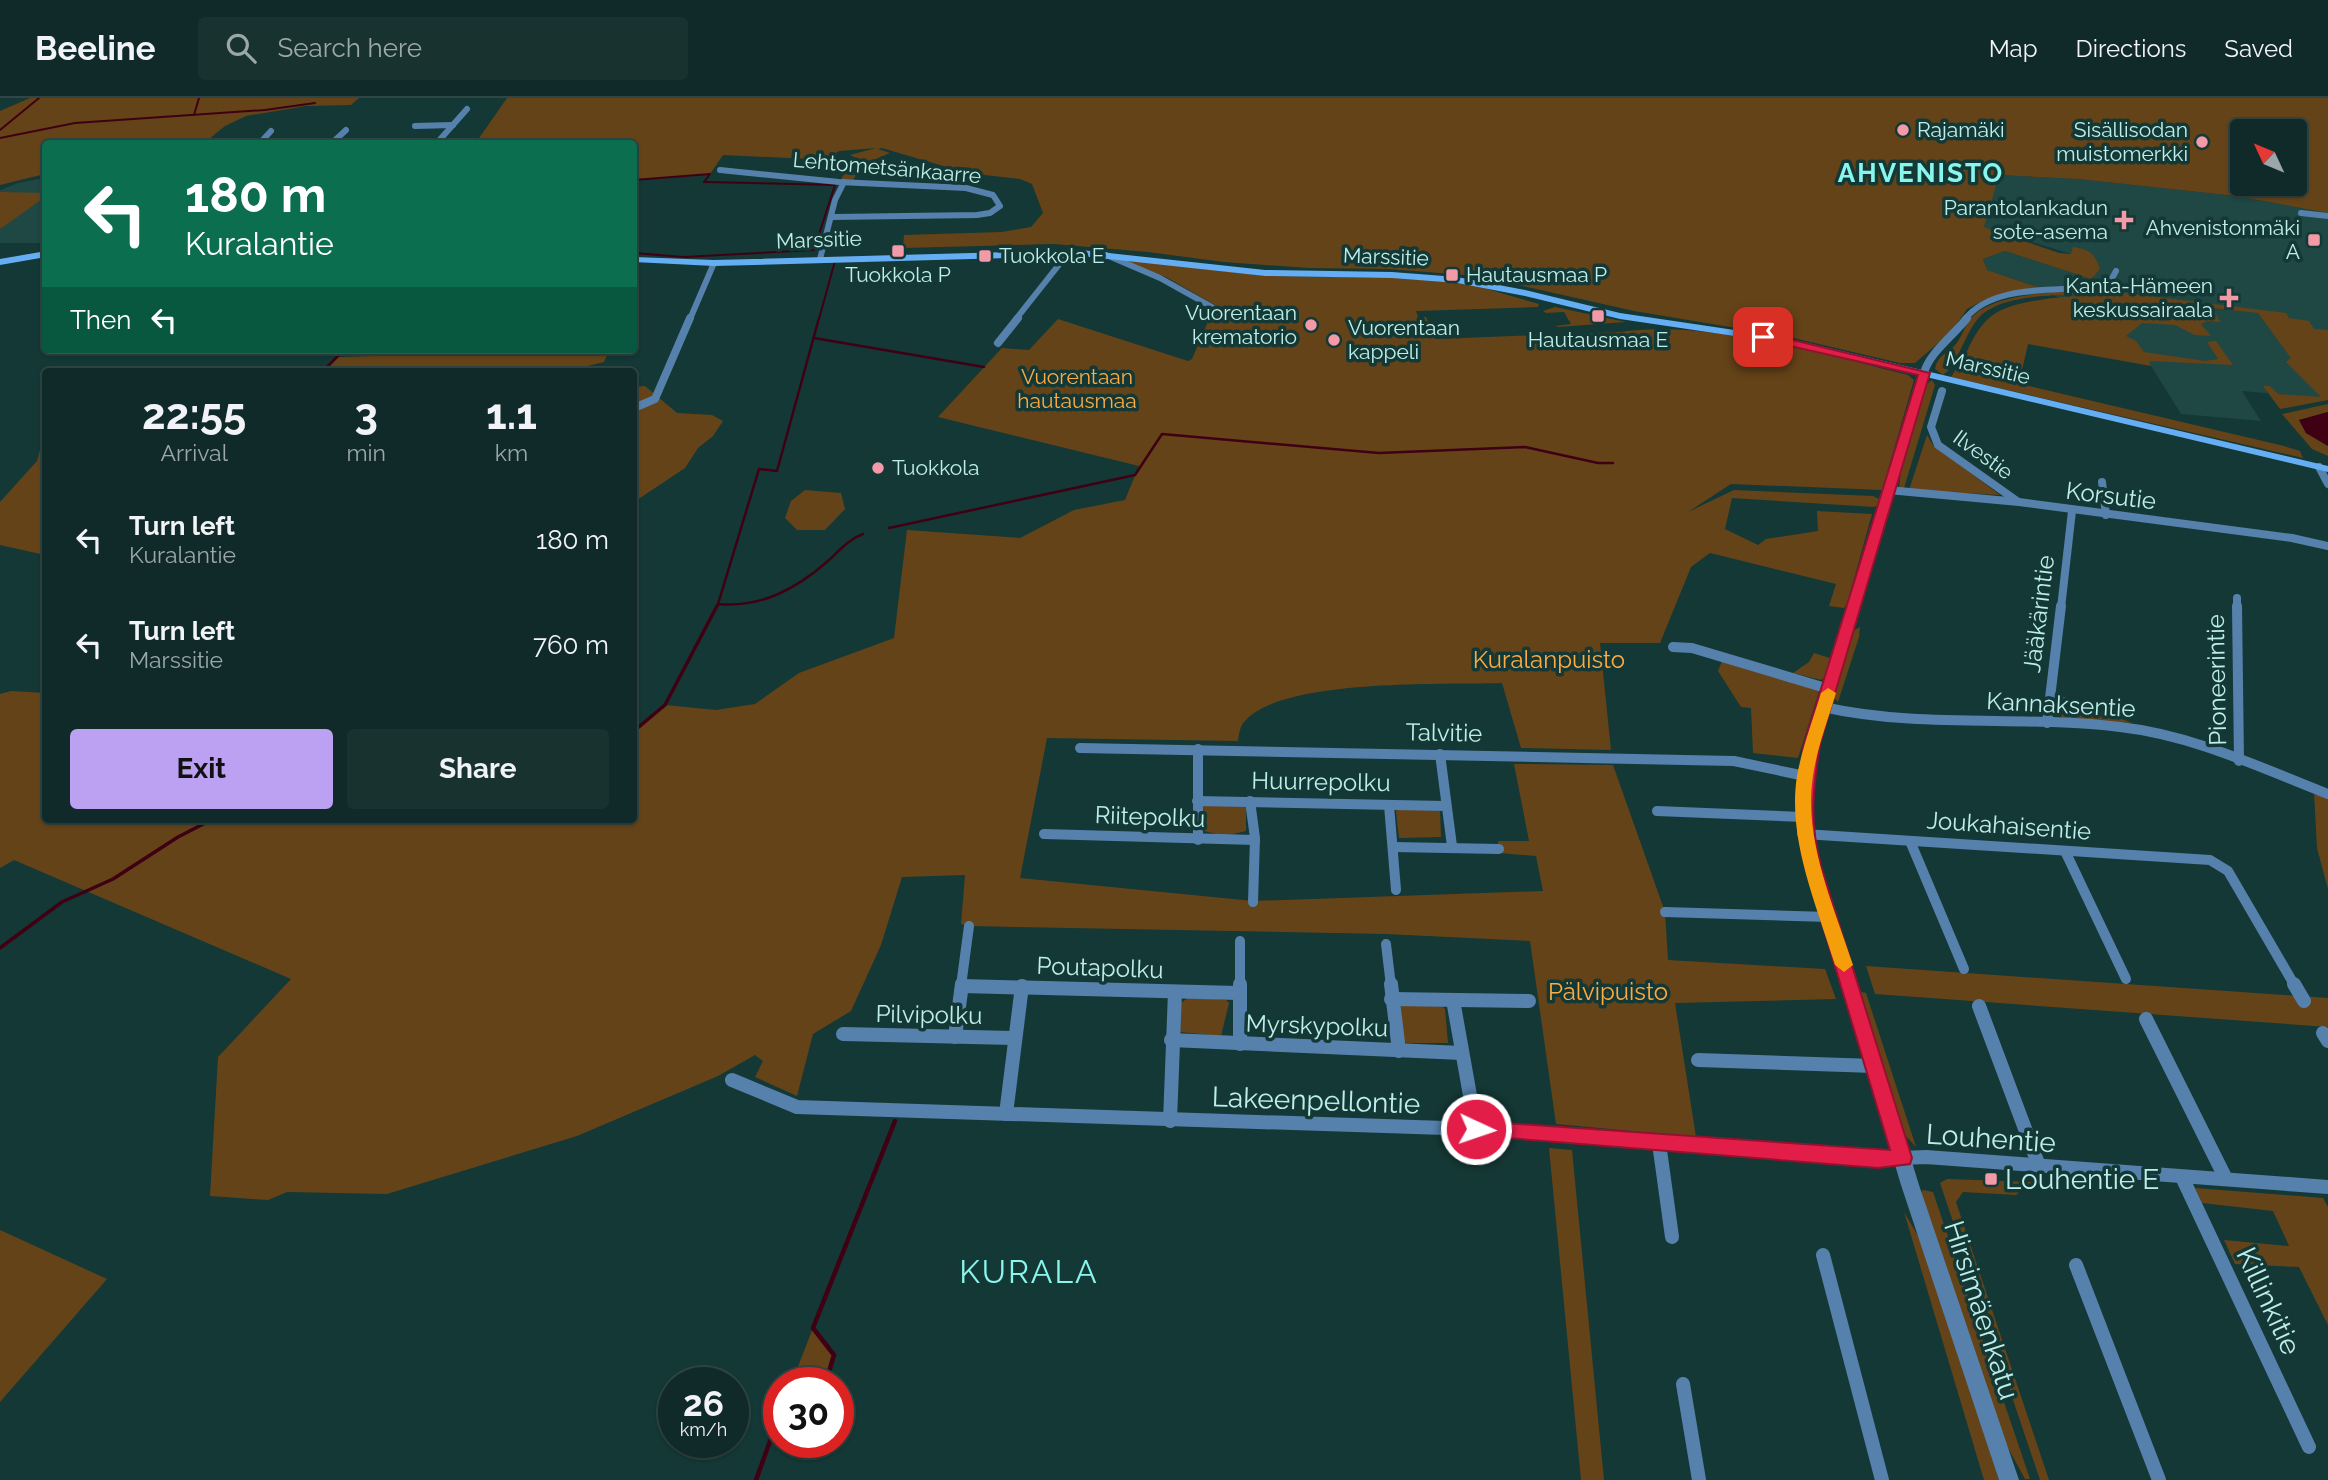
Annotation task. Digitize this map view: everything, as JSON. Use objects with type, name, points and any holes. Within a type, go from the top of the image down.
[{"type":"main road","name":"Marssitie","points":[[637,260],[714,263],[1069,252],[1265,273],[1392,275],[1457,280],[1620,316],[1782,340],[2324,468]]},
{"type":"main road","points":[[0,262],[42,255]]},
{"type":"street","points":[[440,140],[467,109]]},
{"type":"street","points":[[415,126],[453,125]]},
{"type":"street","points":[[335,140],[346,130]]},
{"type":"street","points":[[263,140],[271,131]]},
{"type":"street","name":"Lehtometsänkaarre","points":[[720,170],[844,182],[966,188],[993,195],[1000,206],[990,213],[977,215],[833,218]]},
{"type":"street","points":[[820,259],[833,218],[835,200],[844,182]]},
{"type":"street","points":[[2301,212],[2328,216]]},
{"type":"street","points":[[998,343],[1069,252]]},
{"type":"street","points":[[1104,254],[1160,278],[1212,307]]},
{"type":"street","points":[[637,407],[655,399],[714,263]]},
{"type":"street","points":[[1924,373],[1928,360],[1956,334],[1974,310],[1983,305],[2023,294],[2101,286],[2110,282],[2116,271]]},
{"type":"street","name":"Hirsimäenkatu","points":[[1924,373],[1823,707],[1805,776],[1804,834],[1902,1158],[2009,1480]]},
{"type":"street","name":"Ilvestie","points":[[1942,391],[1931,427],[1938,445],[2019,502]]},
{"type":"street","points":[[2324,468],[2328,484]]},
{"type":"street","points":[[2102,482],[2106,515]]},
{"type":"street","name":"Korsutie","points":[[1888,490],[2019,502],[2292,538],[2328,546]]},
{"type":"street","name":"Jääkärintie","points":[[2047,723],[2072,511]]},
{"type":"street","name":"Pioneerintie","points":[[2237,598],[2239,761]]},
{"type":"street","points":[[1673,647],[1692,648],[1829,689]]},
{"type":"street","name":"Kannaksentie","points":[[1823,707],[1890,719],[2047,723],[2144,730],[2328,794]]},
{"type":"street","name":"Talvitie","points":[[1080,748],[1734,761],[1805,776]]},
{"type":"street","points":[[1198,749],[1198,841]]},
{"type":"street","points":[[1440,754],[1452,846]]},
{"type":"street","name":"Huurrepolku","points":[[1197,801],[1445,806]]},
{"type":"street","points":[[1251,801],[1255,841],[1253,901]]},
{"type":"street","points":[[1389,805],[1396,890]]},
{"type":"street","points":[[1657,811],[1803,817]]},
{"type":"street","name":"Riitepolku","points":[[1044,834],[1255,841]]},
{"type":"street","name":"Joukahaisentie","points":[[1804,834],[2210,860],[2228,871],[2304,1001]]},
{"type":"street","points":[[1910,841],[1964,969]]},
{"type":"street","points":[[1393,847],[1452,846],[1499,849]]},
{"type":"street","points":[[2065,851],[2126,979]]},
{"type":"street","points":[[1665,912],[1828,917]]},
{"type":"street","points":[[955,1037],[969,926]]},
{"type":"street","points":[[1240,941],[1237,993],[1240,1044]]},
{"type":"street","points":[[1386,944],[1399,1051]]},
{"type":"street","name":"Poutapolku","points":[[962,986],[1237,993]]},
{"type":"street","points":[[1006,1114],[1013,1038],[1022,986]]},
{"type":"street","points":[[1170,1121],[1175,992]]},
{"type":"street","points":[[1391,999],[1529,1001]]},
{"type":"street","points":[[1453,1000],[1476,1129]]},
{"type":"street","points":[[1979,1006],[2039,1166]]},
{"type":"street","points":[[2146,1019],[2226,1180]]},
{"type":"street","name":"Pilvipolku","points":[[843,1034],[1013,1038]]},
{"type":"street","name":"Myrskypolku","points":[[1171,1041],[1462,1053]]},
{"type":"street","points":[[1698,1060],[1874,1066]]},
{"type":"street","name":"Lakeenpellontie","points":[[732,1080],[797,1107],[1476,1129],[1878,1159],[1902,1158]]},
{"type":"street","points":[[1659,1143],[1672,1237]]},
{"type":"street","name":"Louhentie","points":[[1902,1158],[2328,1187]]},
{"type":"street","name":"Killinkitie","points":[[2182,1177],[2309,1447]]},
{"type":"street","points":[[1824,1255],[1882,1480]]},
{"type":"street","points":[[2076,1265],[2159,1480]]},
{"type":"street","points":[[1683,1384],[1699,1480]]},
{"type":"shaded area","name":"Kanta-Hämeen keskussairaala","points":[[1998,175],[2078,179],[2236,196],[2328,213],[2328,343],[2291,358],[2322,398],[2242,391],[2261,421],[2181,414],[2148,361],[2121,338],[2125,294],[2060,299],[2043,289],[1987,270],[1983,259],[2005,251],[2091,279],[2071,254],[1983,227]]},
{"type":"shaded area","points":[[42,179],[42,243],[0,243],[0,190]]},
{"type":"shaded area","points":[[2328,412],[2328,446],[2306,433],[2299,420]]},
{"type":"green space","points":[[30,98],[359,98],[351,105],[306,106],[246,116],[225,126],[208,140],[42,140],[42,175],[0,185],[0,111]]},
{"type":"green space","points":[[507,98],[2328,98],[2328,213],[2236,196],[2307,196],[2307,119],[2230,119],[2230,195],[2078,179],[1999,175],[1984,227],[2059,253],[2071,254],[2073,247],[2083,249],[2091,253],[2100,269],[2091,279],[2005,251],[1983,259],[1987,270],[2043,289],[1986,299],[1967,309],[1951,332],[1915,363],[1900,363],[1785,336],[1634,311],[1478,276],[1224,262],[1054,244],[903,248],[904,235],[1002,232],[1031,227],[1043,213],[1032,184],[1020,179],[967,173],[882,148],[878,149],[890,153],[862,165],[852,182],[839,182],[851,164],[859,160],[850,155],[876,148],[839,151],[836,153],[838,159],[832,160],[723,155],[710,174],[637,180],[637,140],[478,140]]},
{"type":"green space","points":[[0,192],[42,193],[42,199],[0,229]]},
{"type":"green space","points":[[1114,258],[1265,276],[1411,278],[1477,286],[1539,304],[1538,307],[1416,311],[1418,317],[1426,317],[1436,339],[1653,329],[1689,330],[1726,334],[1802,349],[1908,375],[1914,380],[1882,490],[1731,484],[1688,512],[1734,490],[1873,496],[1881,500],[1880,504],[1874,507],[1732,498],[1725,529],[1758,545],[1766,539],[1818,531],[1817,511],[1872,514],[1847,604],[1844,608],[1829,606],[1836,584],[1710,553],[1691,567],[1660,643],[1600,643],[1611,750],[1521,748],[1502,683],[1366,687],[1293,697],[1264,707],[1245,721],[1238,741],[1047,738],[1020,878],[1253,901],[1543,891],[1536,856],[1499,853],[1498,841],[1529,841],[1514,764],[1613,765],[1665,912],[1668,960],[1825,969],[1836,999],[1675,1003],[1696,1137],[1556,1124],[1530,941],[1386,934],[969,926],[961,924],[965,875],[902,877],[881,945],[851,1011],[813,1034],[797,1096],[755,1077],[763,1061],[755,1055],[718,1076],[577,1136],[387,1194],[287,1192],[268,1200],[210,1196],[218,1057],[291,979],[14,860],[0,868],[0,694],[11,691],[42,693],[42,823],[637,823],[637,728],[665,705],[716,710],[755,704],[799,673],[894,638],[907,530],[1020,538],[1074,510],[1125,500],[1139,466],[938,417],[1002,348],[1029,350],[1058,319],[1188,361],[1192,359],[1215,305],[1166,277]]},
{"type":"green space","points":[[2113,289],[2031,297],[1999,305],[1978,318],[1954,362],[1943,375],[1935,369],[1942,356],[1958,341],[1971,318],[1997,302],[2033,294]]},
{"type":"green space","points":[[2125,293],[2286,313],[2289,318],[2309,321],[2314,329],[2328,330],[2328,400],[2280,409],[2263,386],[2270,386],[2278,394],[2321,397],[2286,362],[2291,358],[2258,313],[2213,308],[2220,322],[2208,321],[2201,324],[2211,336],[2195,335],[2175,325],[2142,323],[2126,336],[2136,341],[2144,352],[2205,361],[2218,359],[2207,342],[2216,341],[2233,365],[2149,361],[2151,366],[2028,344],[2020,379],[1961,365],[1979,329],[1999,311],[2053,298]]},
{"type":"green space","points":[[1555,307],[1626,322],[1558,327],[1555,326],[1571,324],[1564,312],[1543,311]]},
{"type":"green space","points":[[444,354],[607,355],[604,362],[579,368],[326,368],[338,357]]},
{"type":"green space","points":[[1956,369],[2284,446],[2300,451],[2303,458],[1951,377]]},
{"type":"green space","points":[[1932,380],[1935,385],[1904,488],[1899,488],[1902,461],[1927,384]]},
{"type":"green space","points":[[645,386],[677,413],[712,415],[723,421],[713,436],[698,448],[685,468],[637,500],[637,387]]},
{"type":"green space","points":[[2328,404],[2328,412],[2299,420],[2306,433],[2328,446],[2328,456],[2312,449],[2282,414]]},
{"type":"green space","points":[[1927,435],[1933,445],[2000,495],[1909,490]]},
{"type":"green space","points":[[42,442],[42,554],[0,545],[0,502],[37,461]]},
{"type":"green space","points":[[805,490],[841,493],[845,509],[825,530],[797,530],[785,518],[791,501]]},
{"type":"green space","points":[[1860,627],[1838,702],[1833,697],[1853,631]]},
{"type":"green space","points":[[1814,653],[1830,658],[1826,676],[1821,680],[1793,673],[1809,662]]},
{"type":"green space","points":[[1722,661],[1820,688],[1798,758],[1753,753],[1751,708],[1741,707],[1718,671]]},
{"type":"green space","points":[[2057,694],[2132,723],[2066,720],[2053,710]]},
{"type":"green space","points":[[2314,792],[2328,797],[2328,889],[2317,848]]},
{"type":"green space","points":[[1242,804],[1246,808],[1246,831],[1225,836],[1204,831],[1203,805]]},
{"type":"green space","points":[[1400,808],[1440,811],[1441,837],[1399,838],[1396,811]]},
{"type":"green space","points":[[1866,966],[2328,998],[2328,1027],[1875,994]]},
{"type":"green space","points":[[1861,992],[1866,993],[1916,1147],[1904,1134]]},
{"type":"green space","points":[[1189,997],[1226,1000],[1229,1003],[1221,1036],[1180,1032],[1181,1003]]},
{"type":"green space","points":[[1401,1006],[1442,1006],[1445,1009],[1448,1043],[1406,1043],[1402,1039]]},
{"type":"green space","points":[[1549,1148],[1572,1150],[1604,1480],[1581,1480]]},
{"type":"green space","points":[[1947,1179],[2033,1182],[2016,1195],[1963,1192],[1956,1202],[2049,1480],[2040,1480],[1940,1183]]},
{"type":"green space","points":[[2195,1188],[2323,1198],[2328,1207],[2328,1325],[2299,1267],[2235,1264],[2224,1240],[2289,1246],[2273,1211],[2202,1203]]},
{"type":"green space","points":[[1923,1190],[1933,1192],[2030,1479],[2025,1479],[2001,1435],[1920,1194]]},
{"type":"green space","points":[[1904,1212],[1924,1246],[1999,1480],[1984,1480]]},
{"type":"green space","points":[[0,1230],[107,1279],[0,1402]]},
{"type":"green space","points":[[813,1328],[834,1355],[830,1367],[798,1367]]},
{"type":"waterway","points":[[0,130],[39,98]]},
{"type":"waterway","points":[[194,115],[199,98]]},
{"type":"waterway","points":[[194,115],[315,103]]},
{"type":"waterway","points":[[0,138],[75,123],[194,115]]},
{"type":"waterway","points":[[637,180],[710,174],[704,182],[835,185],[814,250],[684,257],[637,253]]},
{"type":"waterway","points":[[819,319],[835,261]]},
{"type":"waterway","points":[[718,604],[759,469],[777,471],[819,318]]},
{"type":"waterway","points":[[814,338],[984,367]]},
{"type":"waterway","points":[[326,368],[340,354]]},
{"type":"waterway","points":[[889,528],[1135,475],[1162,434],[1379,453],[1525,447],[1598,463],[1613,463]]},
{"type":"waterway","points":[[718,604],[763,600],[790,588],[863,534]]},
{"type":"waterway","points":[[637,728],[665,705],[717,606]]},
{"type":"waterway","points":[[0,948],[62,902],[113,879],[178,837],[205,823]]},
{"type":"waterway","points":[[830,1367],[834,1355],[813,1328],[895,1121]]},
{"type":"waterway","points":[[756,1480],[764,1458]]},
{"type":"slow traffic","points":[[1828,693],[1805,776],[1804,834],[1844,965]]},
{"type":"place","name":"Rajamäki","points":[[1903,130]]},
{"type":"place","name":"Sisällisodan muistomerkki","points":[[2202,142]]},
{"type":"place","name":"Parantolankadun sote-asema","points":[[2124,220]]},
{"type":"place","name":"Ahvenistonmäki A","points":[[2314,240]]},
{"type":"place","name":"Tuokkola P","points":[[898,251]]},
{"type":"place","name":"Tuokkola E","points":[[985,256]]},
{"type":"place","name":"Hautausmaa P","points":[[1452,275]]},
{"type":"place","name":"Kanta-Hämeen keskussairaala","points":[[2229,298]]},
{"type":"place","name":"Hautausmaa E","points":[[1598,316]]},
{"type":"place","name":"Vuorentaan krematorio","points":[[1311,325]]},
{"type":"place","name":"Vuorentaan kappeli","points":[[1334,340]]},
{"type":"place","name":"Tuokkola","points":[[878,468]]},
{"type":"place","name":"Louhentie E","points":[[1991,1179]]},
{"type":"district","name":"AHVENISTO","points":[[1921,173]]},
{"type":"district","name":"KURALA","points":[[1029,1272]]},
{"type":"route","points":[[1476,1129],[1878,1159],[1902,1158],[1813,866],[1804,834],[1803,817],[1805,776],[1812,744],[1903,435],[1924,373],[1763,337]]},
{"type":"park label","name":"Vuorentaan hautausmaa","points":[[1077,389]]},
{"type":"park label","name":"Kuralanpuisto","points":[[1549,660]]},
{"type":"park label","name":"Pälvipuisto","points":[[1608,992]]}]
